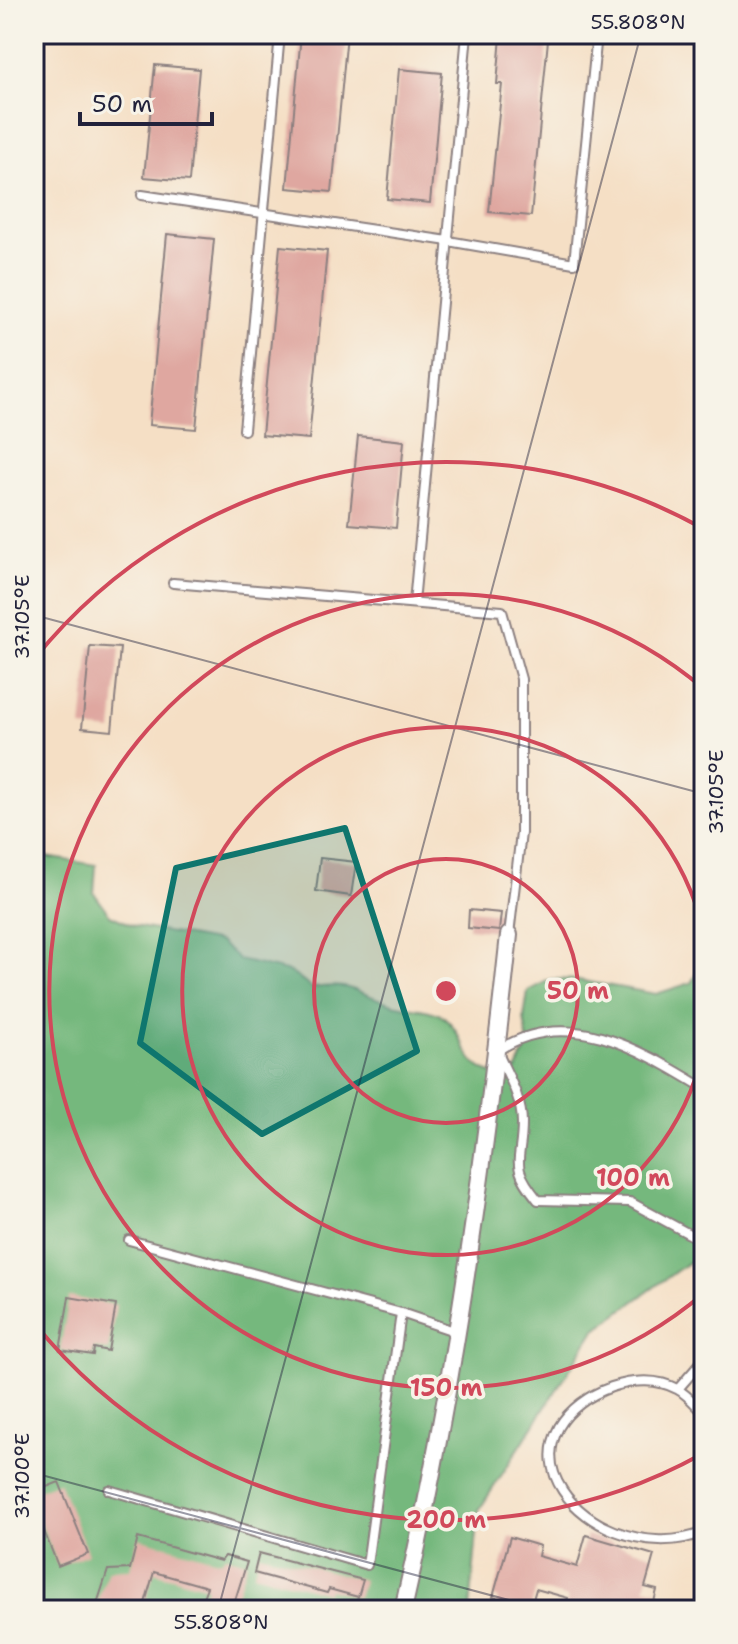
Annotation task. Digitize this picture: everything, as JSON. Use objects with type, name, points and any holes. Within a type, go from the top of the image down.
[{"type":"street","points":[[403,1610],[458,1332],[497,1051],[509,935]]},
{"type":"lane","points":[[244,430],[280,34]]},
{"type":"lane","points":[[414,603],[467,34]]},
{"type":"lane","points":[[142,195],[574,263],[597,34]]},
{"type":"lane","points":[[173,583],[502,611],[521,679],[521,833],[509,935]]},
{"type":"lane","points":[[704,1088],[658,1060],[608,1038],[581,1032],[540,1032],[516,1039],[497,1051],[516,1092],[522,1122],[517,1160],[524,1182],[538,1200],[630,1202],[704,1242]]},
{"type":"lane","points":[[129,1240],[401,1313],[458,1332]]},
{"type":"lane","points":[[109,1490],[367,1565],[401,1313]]},
{"type":"lane","points":[[678,1389],[704,1359]]},
{"type":"lane","points":[[704,1413],[678,1389],[661,1382],[629,1383],[588,1399],[569,1414],[558,1428],[553,1444],[553,1465],[567,1500],[582,1515],[626,1535],[670,1541],[704,1532]]},
{"type":"highlighted area","points":[[345,828],[417,1051],[262,1134],[140,1043],[176,868]]},
{"type":"green space","points":[[34,855],[96,865],[94,893],[110,915],[134,926],[220,942],[239,960],[290,972],[312,988],[345,987],[396,1005],[439,1014],[454,1028],[475,1063],[492,1073],[517,1070],[528,1044],[524,1018],[528,991],[551,979],[578,980],[656,994],[691,983],[704,960],[704,1251],[595,1330],[479,1510],[470,1610],[34,1610]]},
{"type":"building","points":[[301,34],[347,34],[332,192],[287,188]]},
{"type":"building","points":[[501,36],[548,40],[531,216],[489,212],[502,84],[497,84]]},
{"type":"building","points":[[155,65],[199,69],[189,181],[144,177]]},
{"type":"building","points":[[399,69],[442,73],[430,203],[387,199]]},
{"type":"building","points":[[167,234],[214,239],[196,429],[149,425]]},
{"type":"building","points":[[280,246],[327,251],[309,439],[262,435]]},
{"type":"building","points":[[358,436],[404,441],[396,528],[349,524]]},
{"type":"building","points":[[90,646],[120,648],[112,731],[82,728]]},
{"type":"building","points":[[320,858],[356,862],[351,896],[316,891]]},
{"type":"building","points":[[469,910],[501,913],[499,931],[468,928]]},
{"type":"building","points":[[69,1297],[116,1305],[108,1351],[94,1348],[93,1355],[60,1350]]},
{"type":"building","points":[[59,1482],[88,1554],[58,1566],[34,1506],[34,1492]]},
{"type":"building","points":[[586,1535],[654,1555],[645,1587],[657,1590],[652,1610],[565,1610],[568,1598],[536,1589],[530,1610],[495,1610],[498,1598],[493,1597],[510,1537],[540,1546],[538,1556],[577,1567]]},
{"type":"building","points":[[138,1538],[221,1561],[225,1556],[247,1562],[232,1610],[198,1610],[207,1587],[154,1572],[143,1610],[95,1610],[108,1570],[130,1569]]},
{"type":"building","points":[[259,1553],[363,1580],[358,1597],[329,1589],[327,1593],[254,1573]]}]
